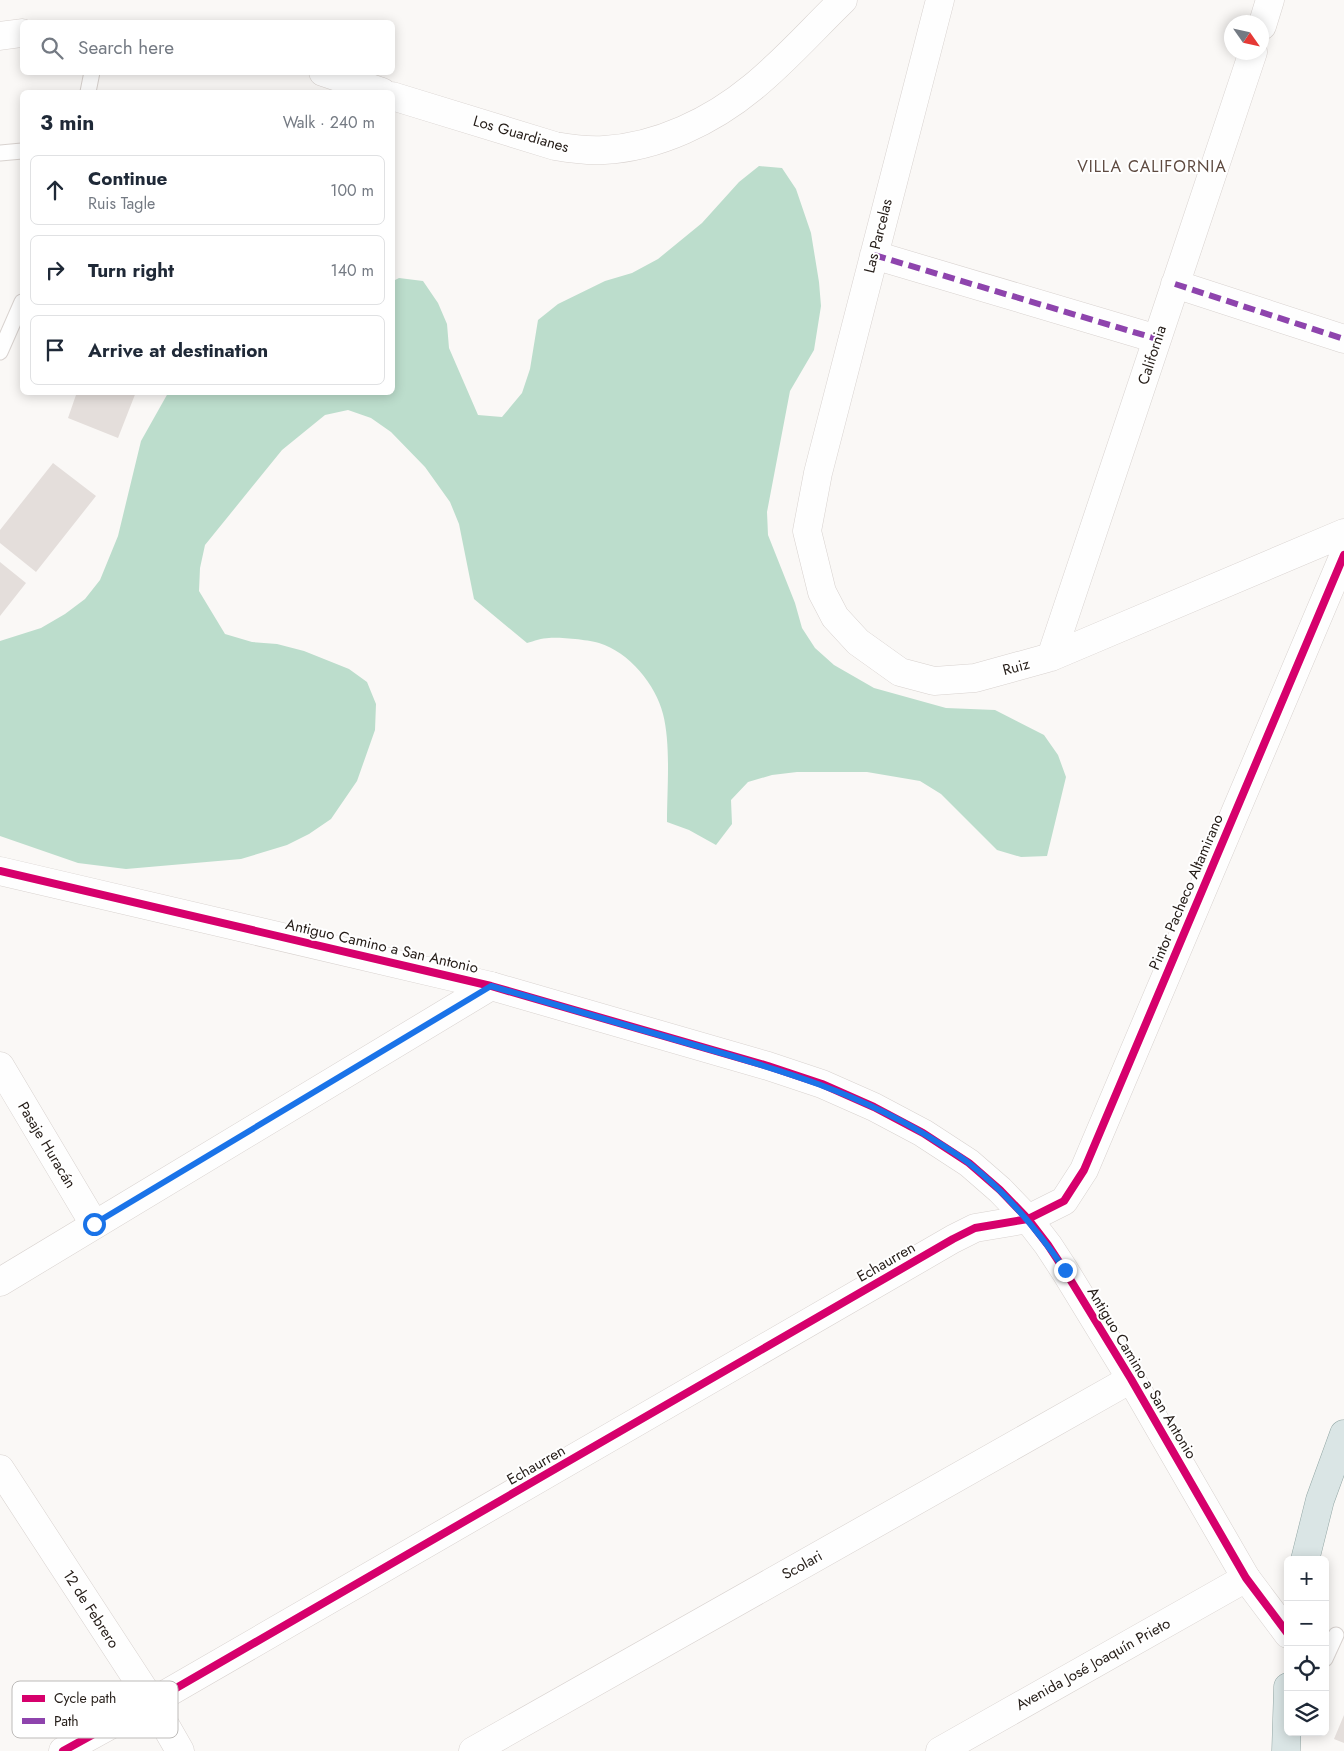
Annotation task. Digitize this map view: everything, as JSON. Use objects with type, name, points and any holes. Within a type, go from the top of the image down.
[{"type":"main road","points":[[1306,1556],[1320,1500],[1344,1434]]},
{"type":"main road","points":[[1288,1691],[1288,1742]]},
{"type":"street","name":"Los Guardianes","points":[[395,97],[555,146],[587,150],[627,148],[675,133],[727,107],[753,87],[843,0]]},
{"type":"street","name":"Las Parcelas","points":[[818,473],[940,0]]},
{"type":"street","points":[[1265,15],[1270,0]]},
{"type":"street","points":[[0,36],[20,33]]},
{"type":"street","name":"California","points":[[1051,657],[1250,60]]},
{"type":"street","points":[[332,75],[376,90]]},
{"type":"street","points":[[874,255],[1157,339]]},
{"type":"street","points":[[1176,284],[1344,339]]},
{"type":"street","name":"Ruiz","points":[[818,473],[807,532],[822,592],[835,617],[858,642],[900,672],[934,681],[975,678],[1051,657],[1344,533]]},
{"type":"street","name":"Pintor Pacheco Altamirano","points":[[1028,1220],[1064,1201],[1084,1170],[1344,555]]},
{"type":"street","name":"Antiguo Camino a San Antonio","points":[[0,871],[491,986],[768,1066],[822,1084],[865,1103],[923,1133],[969,1163],[1000,1190],[1028,1220],[1065,1270],[1131,1379],[1246,1578],[1284,1629]]},
{"type":"street","points":[[0,1282],[491,986]]},
{"type":"street","name":"Pasaje Huracán","points":[[0,1066],[94,1224]]},
{"type":"street","name":"Echaurren","points":[[178,1687],[953,1239],[975,1228],[1028,1220]]},
{"type":"street","name":"Scolari","points":[[473,1751],[1131,1379]]},
{"type":"street","name":"12 de Febrero","points":[[0,1469],[138,1681]]},
{"type":"street","name":"Avenida José Joaquín Prieto","points":[[940,1751],[1246,1578]]},
{"type":"street","name":"Echaurren","points":[[63,1751],[87,1738]]},
{"type":"street","name":"12 de Febrero","points":[[173,1738],[180,1751]]},
{"type":"lane","points":[[88,90],[91,75]]},
{"type":"lane","points":[[0,153],[20,151]]},
{"type":"lane","points":[[0,352],[20,307]]},
{"type":"lane","points":[[1329,1650],[1336,1635]]},
{"type":"green space","points":[[759,166],[782,168],[796,189],[811,233],[819,282],[821,306],[814,350],[790,391],[767,512],[768,535],[795,603],[802,628],[815,648],[834,665],[874,688],[946,708],[995,710],[1044,735],[1058,755],[1066,777],[1047,856],[1021,857],[997,850],[941,794],[920,781],[867,772],[797,772],[772,775],[748,782],[731,800],[732,824],[716,845],[689,830],[667,822],[667,739],[663,714],[648,681],[621,654],[599,643],[567,638],[544,638],[527,643],[474,599],[459,524],[450,502],[425,467],[391,432],[371,418],[348,410],[325,415],[282,450],[205,545],[200,568],[199,591],[225,634],[252,642],[277,644],[304,651],[349,669],[367,682],[376,704],[375,730],[357,781],[331,819],[309,834],[287,845],[241,859],[126,869],[78,863],[0,836],[0,641],[41,628],[65,614],[85,599],[100,580],[118,536],[141,441],[167,395],[395,395],[395,280],[399,278],[423,281],[438,303],[447,324],[449,348],[478,415],[502,417],[522,393],[530,369],[538,320],[558,304],[605,281],[632,273],[658,259],[702,223],[739,182]]},
{"type":"building","points":[[76,395],[135,395],[118,438],[68,418]]},
{"type":"building","points":[[53,463],[96,496],[36,572],[0,543],[0,530]]},
{"type":"building","points":[[0,562],[26,583],[0,616]]},
{"type":"building","points":[[1344,1715],[1344,1743],[1334,1739]]},
{"type":"marked path","points":[[874,255],[1157,339]]},
{"type":"marked path","points":[[1175,284],[1344,339]]},
{"type":"cycle path","points":[[178,1687],[953,1239],[975,1228],[1028,1219],[1064,1201],[1084,1170],[1344,555]]},
{"type":"cycle path","points":[[0,871],[491,986],[768,1066],[822,1084],[874,1107],[923,1133],[969,1163],[1000,1190],[1028,1219],[1048,1245],[1131,1379],[1246,1578],[1284,1629]]},
{"type":"cycle path","points":[[63,1751],[87,1738]]},
{"type":"district","name":"VILLA CALIFORNIA","points":[[1152,166]]},
{"type":"route","points":[[94,1224],[491,986],[768,1066],[822,1084],[874,1107],[923,1133],[969,1163],[1000,1190],[1028,1220],[1065,1270]]}]
